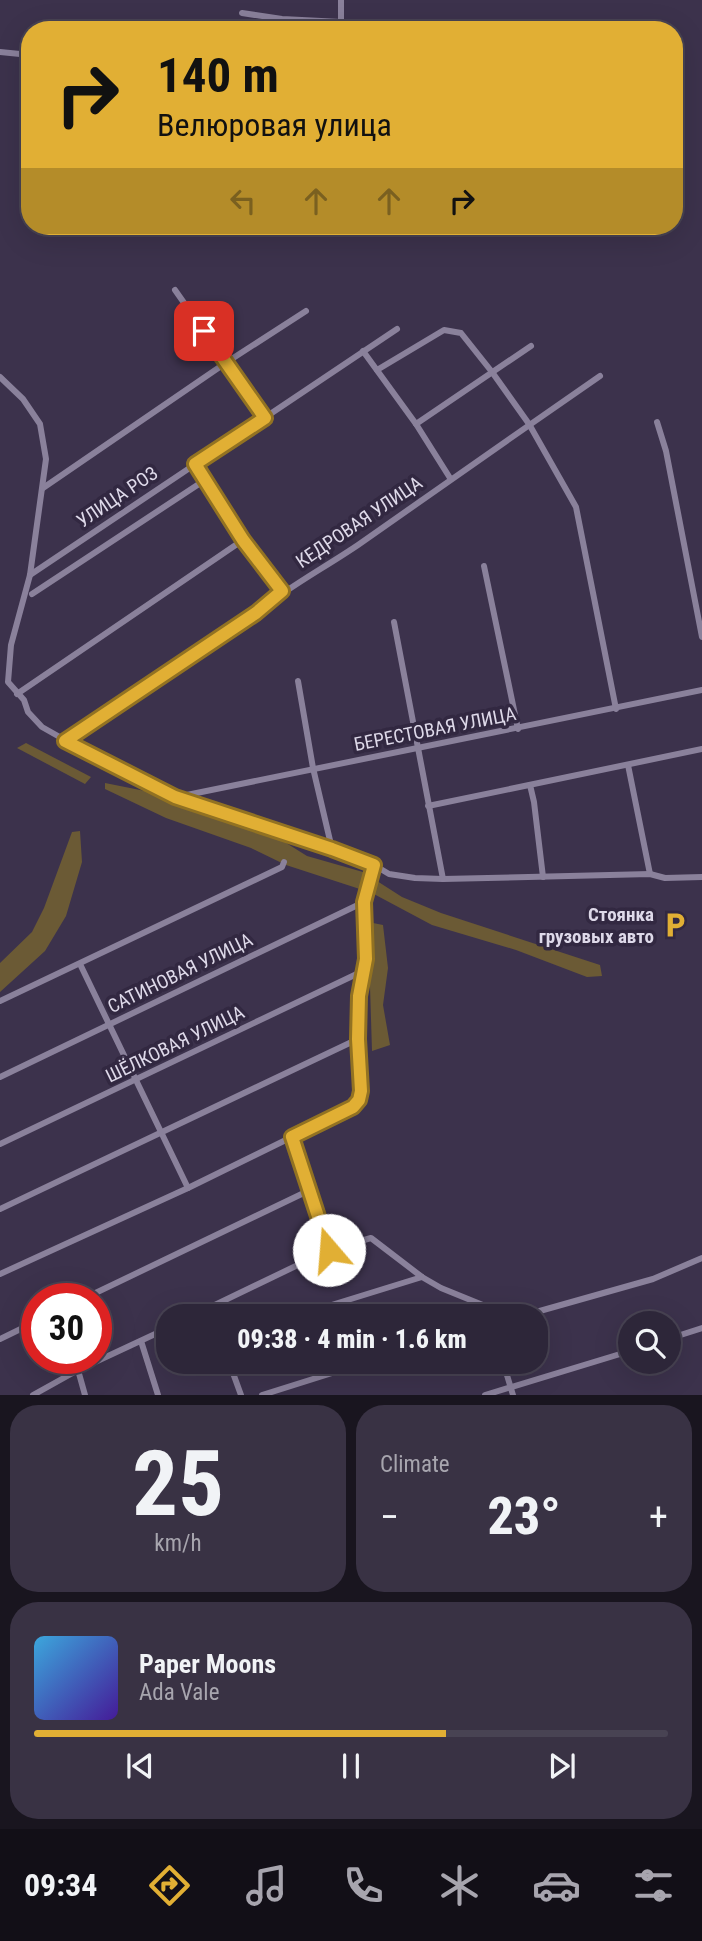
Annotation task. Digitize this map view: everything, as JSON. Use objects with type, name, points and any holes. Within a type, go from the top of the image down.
[{"type":"street","points":[[341,0],[341,21]]},
{"type":"street","points":[[242,13],[321,21]]},
{"type":"street","points":[[0,52],[21,54]]},
{"type":"street","points":[[175,290],[265,418]]},
{"type":"street","points":[[43,488],[226,362],[306,311]]},
{"type":"street","name":"УЛИЦА РОЗ","points":[[30,575],[397,329]]},
{"type":"street","points":[[377,370],[444,330],[461,333],[529,424],[576,507],[616,709]]},
{"type":"street","points":[[416,424],[531,346]]},
{"type":"street","points":[[363,351],[416,424],[450,478]]},
{"type":"street","name":"КЕДРОВАЯ УЛИЦА","points":[[65,741],[256,613],[282,591],[349,551],[450,478],[600,376]]},
{"type":"street","points":[[0,377],[23,399],[40,424],[46,459],[30,575],[11,645],[8,682],[24,700],[28,712],[42,727],[175,797],[332,849],[374,865],[389,874],[443,879],[650,874],[666,878],[702,877]]},
{"type":"street","points":[[657,422],[666,451],[702,637]]},
{"type":"street","points":[[195,464],[243,540],[282,591]]},
{"type":"street","name":"УЛИЦА РОЗ","points":[[32,593],[205,480]]},
{"type":"street","points":[[17,694],[243,540]]},
{"type":"street","points":[[484,566],[518,729]]},
{"type":"street","points":[[394,622],[443,879]]},
{"type":"street","points":[[298,681],[313,768],[332,849]]},
{"type":"street","name":"БЕРЕСТОВАЯ УЛИЦА","points":[[175,797],[702,690]]},
{"type":"street","points":[[428,806],[702,749]]},
{"type":"street","points":[[628,765],[650,874]]},
{"type":"street","points":[[530,785],[543,877]]},
{"type":"street","points":[[0,1001],[282,867],[284,863]]},
{"type":"street","points":[[0,1275],[188,1188],[353,1107],[359,1100],[361,1091],[358,1039],[359,996],[366,959],[364,902],[374,865]]},
{"type":"street","name":"САТИНОВАЯ УЛИЦА","points":[[0,1076],[364,902]]},
{"type":"street","points":[[80,964],[188,1188]]},
{"type":"street","name":"ШЁЛКОВАЯ УЛИЦА","points":[[0,1144],[363,971]]},
{"type":"street","points":[[0,1209],[358,1039]]},
{"type":"street","points":[[292,1137],[329,1250]]},
{"type":"street","points":[[112,1285],[310,1190]]},
{"type":"street","points":[[217,1304],[329,1250],[371,1238],[422,1277],[473,1304]]},
{"type":"street","points":[[548,1309],[653,1279],[702,1258]]},
{"type":"street","points":[[335,1304],[422,1277]]},
{"type":"street","points":[[681,1335],[702,1328]]},
{"type":"street","points":[[0,1339],[21,1329]]},
{"type":"street","points":[[112,1354],[156,1334]]},
{"type":"street","points":[[141,1341],[158,1395]]},
{"type":"street","points":[[485,1395],[618,1355]]},
{"type":"street","points":[[33,1395],[71,1374]]},
{"type":"street","points":[[79,1374],[85,1395]]},
{"type":"street","points":[[233,1374],[241,1395]]},
{"type":"street","points":[[262,1395],[329,1374]]},
{"type":"street","points":[[507,1374],[513,1395]]},
{"type":"shaded area","points":[[26,743],[91,777],[85,784],[17,748]]},
{"type":"shaded area","points":[[105,783],[145,791],[174,805],[275,836],[307,856],[363,872],[402,897],[441,913],[600,965],[602,976],[587,977],[516,950],[432,925],[372,893],[286,865],[251,848],[166,818],[105,789]]},
{"type":"shaded area","points":[[80,831],[82,862],[66,916],[45,951],[0,992],[0,963],[32,932],[44,908],[72,832]]},
{"type":"shaded area","points":[[368,922],[383,925],[388,968],[383,1005],[390,1045],[372,1051]]},
{"type":"place","name":"Стоянка грузовых авто","points":[[675,925]]},
{"type":"route","points":[[204,331],[265,418],[195,464],[243,540],[282,591],[256,613],[65,741],[175,797],[374,865],[364,902],[366,959],[359,996],[359,1100],[353,1107],[292,1137],[329,1250]]}]
